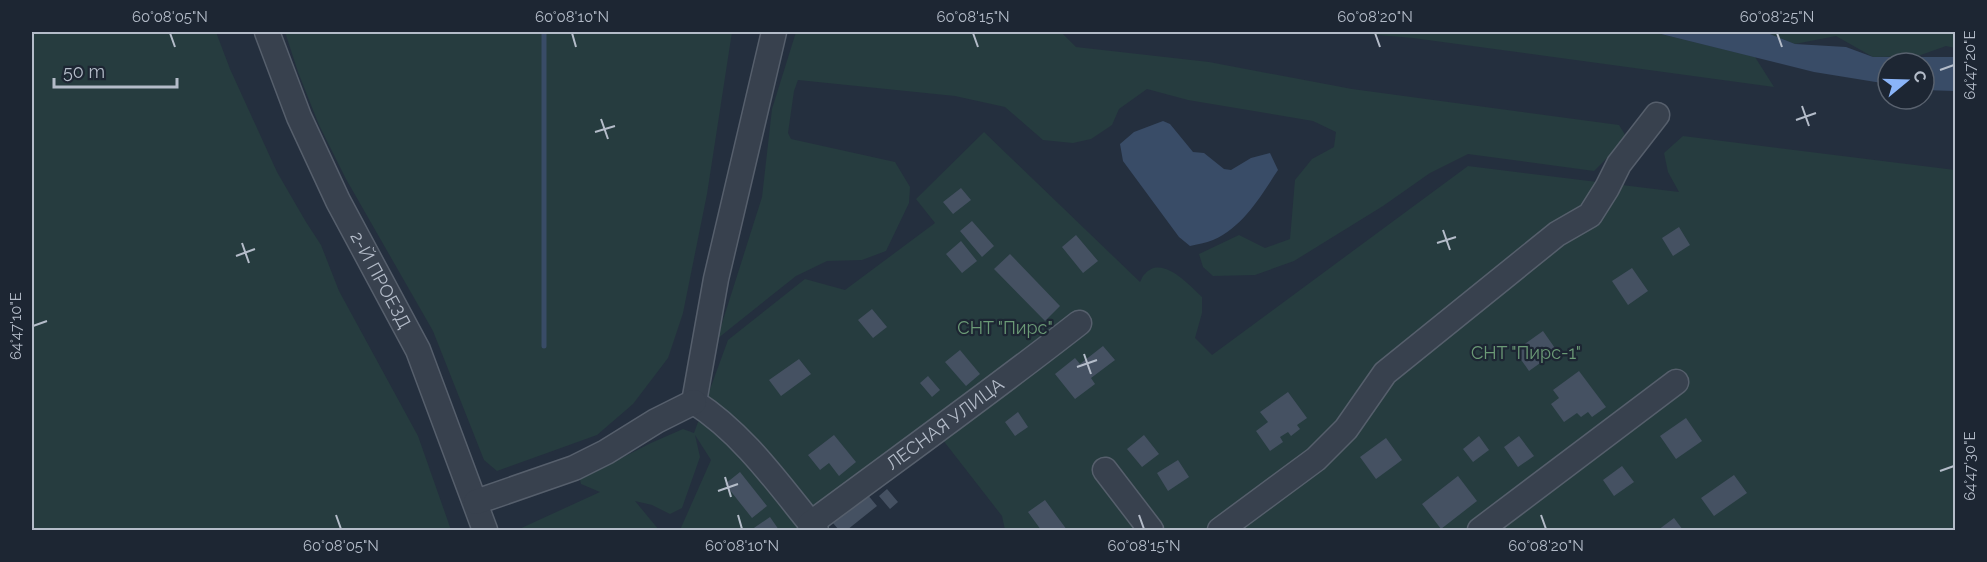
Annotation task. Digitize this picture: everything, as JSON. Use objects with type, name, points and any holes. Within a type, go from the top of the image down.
[{"type":"street","name":"2-Й ПРОЕЗД","points":[[267,32],[299,117],[338,201],[418,350],[485,531]]},
{"type":"street","points":[[694,402],[716,279],[774,32]]},
{"type":"street","points":[[1220,531],[1316,459],[1346,429],[1385,373],[1557,234],[1590,214],[1619,164],[1657,115]]},
{"type":"street","name":"ЛЕСНАЯ УЛИЦА","points":[[813,527],[930,434],[1016,373],[1079,323]]},
{"type":"street","points":[[1479,531],[1676,382]]},
{"type":"street","points":[[476,502],[574,468],[694,402]]},
{"type":"street","points":[[694,402],[738,436],[813,527]]},
{"type":"street","points":[[1105,470],[1151,531]]},
{"type":"green space","points":[[32,32],[216,32],[230,69],[277,172],[321,245],[339,291],[418,436],[451,530],[32,530]]},
{"type":"green space","points":[[285,32],[732,32],[707,194],[683,313],[668,358],[633,404],[597,435],[497,471],[484,460],[433,331],[346,179],[319,125]]},
{"type":"green space","points":[[796,32],[1061,32],[1076,47],[1209,62],[1352,89],[1619,125],[1627,138],[1594,171],[1468,154],[1430,173],[1383,206],[1294,261],[1255,275],[1213,276],[1203,267],[1199,254],[1239,235],[1265,248],[1290,239],[1295,180],[1312,159],[1334,147],[1336,132],[1313,121],[1188,100],[1147,89],[1119,109],[1112,125],[1091,139],[1073,143],[1043,140],[1005,107],[955,96],[798,80],[794,91],[788,133],[791,139],[895,162],[910,187],[909,203],[886,251],[862,260],[827,261],[796,276],[717,339],[762,197],[772,109]]},
{"type":"green space","points":[[1344,32],[1653,32],[1755,57],[1774,87],[1413,38]]},
{"type":"green space","points":[[1765,32],[1955,32],[1955,48],[1946,46],[1932,51],[1876,51],[1876,57],[1836,36],[1795,44]]},
{"type":"green space","points":[[984,132],[1140,282],[1144,275],[1152,269],[1159,268],[1175,274],[1202,297],[1202,313],[1195,338],[1212,355],[1468,166],[1679,192],[1668,172],[1664,153],[1683,136],[1955,170],[1955,530],[1005,530],[1002,516],[939,435],[812,530],[680,530],[711,460],[695,435],[700,457],[682,508],[670,514],[652,505],[635,501],[659,530],[517,530],[600,492],[581,484],[580,479],[683,429],[694,433],[728,340],[805,279],[845,290],[935,223],[916,199]]},
{"type":"water","points":[[1653,32],[1765,32],[1795,44],[1846,47],[1876,57],[1876,82],[1814,72]]},
{"type":"water","points":[[1936,57],[1955,57],[1955,91],[1936,90]]},
{"type":"water","points":[[1163,121],[1170,124],[1193,152],[1204,153],[1224,169],[1231,170],[1251,158],[1270,153],[1278,170],[1242,219],[1213,240],[1190,246],[1179,237],[1123,161],[1120,144],[1134,132]]},
{"type":"building","points":[[961,188],[971,200],[953,214],[943,202]]},
{"type":"building","points":[[972,221],[994,246],[982,257],[960,231]]},
{"type":"building","points":[[1679,227],[1690,245],[1673,256],[1662,238]]},
{"type":"building","points":[[1076,235],[1098,261],[1083,273],[1062,247]]},
{"type":"building","points":[[961,241],[977,261],[962,273],[946,254]]},
{"type":"building","points":[[1010,254],[1060,306],[1045,321],[994,269]]},
{"type":"building","points":[[1632,268],[1648,291],[1628,305],[1612,281]]},
{"type":"building","points":[[872,309],[887,327],[873,338],[858,320]]},
{"type":"building","points":[[1543,331],[1557,351],[1529,371],[1515,351]]},
{"type":"building","points":[[1103,346],[1115,360],[1091,378],[1095,384],[1075,399],[1055,374],[1075,358],[1080,364]]},
{"type":"building","points":[[960,350],[980,374],[966,386],[945,362]]},
{"type":"building","points":[[799,359],[811,374],[781,396],[769,380]]},
{"type":"building","points":[[1579,371],[1606,407],[1592,417],[1588,412],[1581,417],[1577,413],[1564,422],[1551,404],[1559,398],[1553,390]]},
{"type":"building","points":[[928,376],[940,390],[932,397],[920,383]]},
{"type":"building","points":[[1288,392],[1307,418],[1297,425],[1300,429],[1291,436],[1288,432],[1280,437],[1283,442],[1270,451],[1256,431],[1268,422],[1260,412]]},
{"type":"building","points":[[1018,412],[1028,427],[1015,436],[1005,422]]},
{"type":"building","points":[[1686,418],[1702,441],[1676,459],[1660,436]]},
{"type":"building","points":[[834,435],[856,462],[839,476],[829,463],[820,470],[808,455]]},
{"type":"building","points":[[1144,435],[1159,454],[1142,467],[1127,449]]},
{"type":"building","points":[[1479,436],[1489,450],[1473,462],[1463,449]]},
{"type":"building","points":[[1519,436],[1534,456],[1518,467],[1504,447]]},
{"type":"building","points":[[1386,438],[1402,460],[1376,479],[1360,457]]},
{"type":"building","points":[[1178,460],[1189,477],[1168,491],[1157,473]]},
{"type":"building","points":[[1622,466],[1634,482],[1614,496],[1603,480]]},
{"type":"building","points":[[740,472],[767,506],[752,518],[725,484]]},
{"type":"building","points":[[1734,475],[1747,493],[1714,516],[1701,498]]},
{"type":"building","points":[[1458,476],[1477,501],[1441,529],[1422,504]]},
{"type":"building","points":[[887,489],[898,502],[890,509],[879,496]]},
{"type":"building","points":[[867,494],[877,506],[847,530],[839,530],[832,522]]},
{"type":"building","points":[[1045,500],[1067,530],[1041,530],[1028,512]]},
{"type":"building","points":[[770,517],[779,530],[751,530]]},
{"type":"building","points":[[1674,518],[1683,530],[1658,530]]},
{"type":"waterway","points":[[544,32],[544,346]]},
{"type":"park label","name":"СНТ \"Пирс\"","points":[[1005,328]]},
{"type":"park label","name":"СНТ \"Пирс-1\"","points":[[1526,353]]}]
